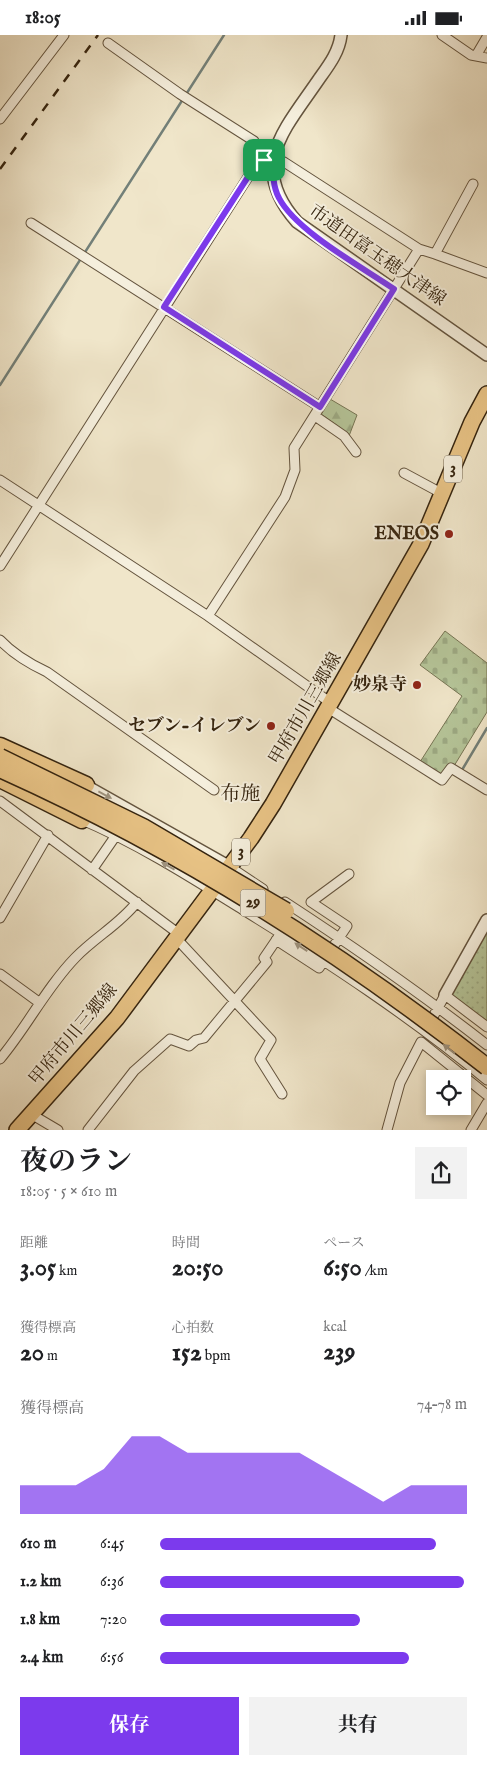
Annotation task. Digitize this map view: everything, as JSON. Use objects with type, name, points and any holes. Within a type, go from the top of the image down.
[{"type":"highway","points":[[0,747],[86,785]]},
{"type":"highway","name":"29","points":[[0,757],[144,827],[267,899],[389,979],[487,1053]]},
{"type":"highway","name":"29","points":[[0,769],[99,817],[206,875],[339,958],[428,1027],[487,1067]]},
{"type":"highway","points":[[0,779],[32,793],[82,820]]},
{"type":"main road","name":"甲府市川三郷線","points":[[17,1130],[117,1018],[230,867],[273,804],[410,565],[472,422],[487,394]]},
{"type":"street","points":[[0,119],[64,35]]},
{"type":"street","name":"市道田富玉穂大津線","points":[[341,35],[337,52],[280,138],[269,160],[278,196],[297,222],[487,355]]},
{"type":"street","points":[[442,35],[471,55],[487,58]]},
{"type":"street","points":[[477,55],[487,37]]},
{"type":"street","points":[[108,43],[184,97],[254,141],[269,160]]},
{"type":"street","points":[[0,566],[257,163],[269,160],[284,162],[419,249],[487,273]]},
{"type":"street","points":[[435,254],[473,184]]},
{"type":"street","points":[[31,223],[320,407]]},
{"type":"street","points":[[208,616],[285,497],[295,470],[294,448],[419,249]]},
{"type":"street","points":[[315,416],[344,436],[356,452]]},
{"type":"street","points":[[404,473],[442,494]]},
{"type":"street","points":[[0,480],[208,616],[330,705],[442,780],[451,768],[487,790]]},
{"type":"street","points":[[0,641],[214,790]]},
{"type":"street","points":[[0,740],[55,766],[230,867],[340,938],[438,1006],[487,1045]]},
{"type":"street","points":[[0,788],[82,820],[116,836],[211,890],[278,937],[324,961],[428,1027],[487,1080]]},
{"type":"street","points":[[0,801],[48,835],[92,871],[137,902],[177,936],[236,999],[271,1041],[260,1059],[282,1094]]},
{"type":"street","points":[[92,871],[132,810]]},
{"type":"street","points":[[0,918],[48,835]]},
{"type":"street","points":[[324,961],[347,926],[311,902],[349,874]]},
{"type":"street","points":[[0,1059],[75,958],[107,929],[115,926],[137,902]]},
{"type":"street","points":[[387,1130],[400,1083],[438,1006],[487,920]]},
{"type":"street","points":[[88,1130],[134,1071],[170,1039],[189,1046],[196,1040],[204,1038],[266,962],[264,958],[278,937]]},
{"type":"street","points":[[0,974],[40,1003]]},
{"type":"street","points":[[445,995],[487,1027]]},
{"type":"street","points":[[421,1042],[487,1095]]},
{"type":"street","points":[[471,1130],[487,1103]]},
{"type":"street","points":[[31,1114],[58,1130]]},
{"type":"green space","points":[[330,399],[357,415],[349,436],[321,414]]},
{"type":"green space","points":[[445,631],[487,663],[487,712],[454,766],[450,764],[440,775],[420,762],[462,696],[420,665]]},
{"type":"green space","points":[[487,920],[487,1027],[445,995]]},
{"type":"waterway","points":[[0,385],[224,35]]},
{"type":"waterway","points":[[462,770],[487,728]]},
{"type":"railway","points":[[0,169],[98,35]]},
{"type":"place","name":"ENEOS","points":[[449,534]]},
{"type":"place","name":"妙泉寺","points":[[417,685]]},
{"type":"place","name":"セブン-イレブン","points":[[271,726]]},
{"type":"district","name":"布施","points":[[240,794]]},
{"type":"route","points":[[274,159],[274,182],[278,196],[297,222],[394,289],[320,407],[164,307],[257,163],[264,160],[274,159]]}]
